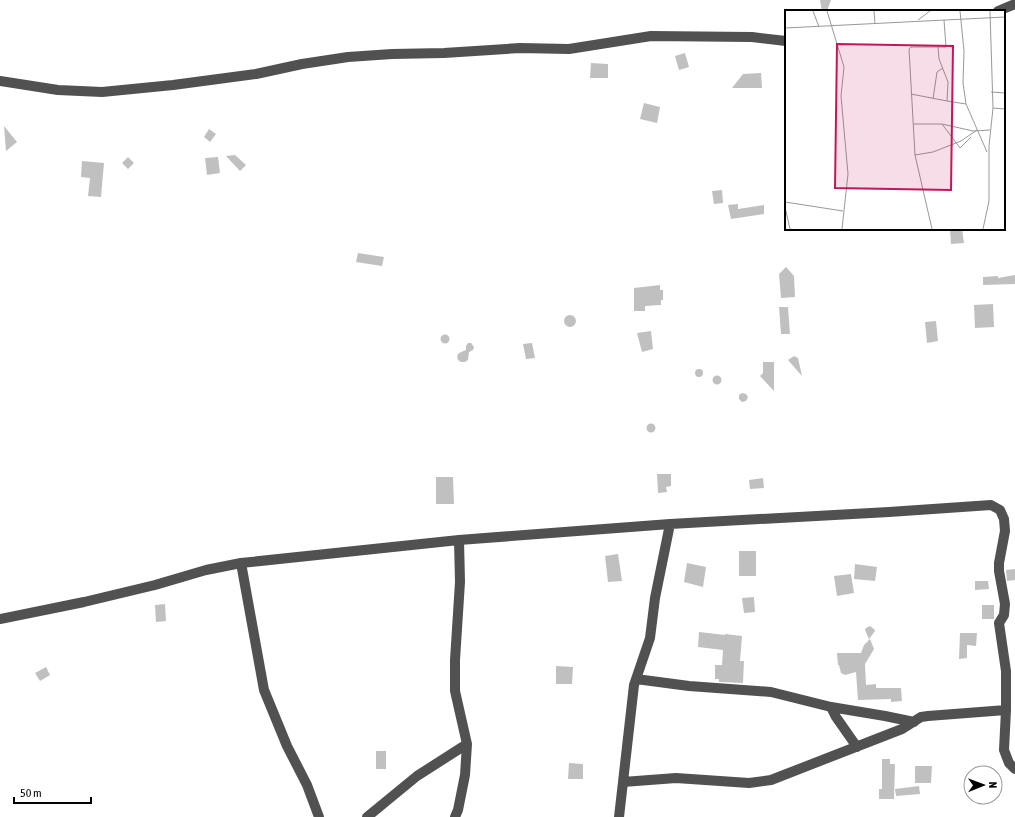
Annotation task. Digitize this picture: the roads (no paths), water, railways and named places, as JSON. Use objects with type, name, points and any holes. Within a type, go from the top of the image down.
[{"type":"street","points":[[1000,10],[1015,4]]},
{"type":"street","points":[[0,81],[58,90],[102,92],[180,84],[256,74],[302,64],[392,54],[444,53],[520,48],[569,49],[651,36],[752,37],[785,41]]},
{"type":"street","points":[[0,620],[155,585],[206,570],[240,563],[460,540],[670,524],[889,512],[986,504],[997,507],[1004,519],[999,571],[1006,604],[1004,614],[999,623],[1006,671],[1004,750],[1009,762],[1015,769]]},
{"type":"street","points":[[620,817],[634,685],[650,638],[655,598],[670,524]]},
{"type":"street","points":[[456,817],[465,775],[467,744],[455,691],[456,624],[460,582],[460,540]]},
{"type":"street","points":[[240,563],[264,690],[287,746],[307,786],[319,817]]},
{"type":"street","points":[[636,679],[689,686],[771,692],[831,707],[914,722]]},
{"type":"street","points":[[831,707],[836,717],[857,747]]},
{"type":"street","points":[[624,782],[676,778],[749,783],[771,780],[902,729],[921,718],[928,716],[1006,710]]},
{"type":"street","points":[[367,817],[417,776],[467,744]]}]
